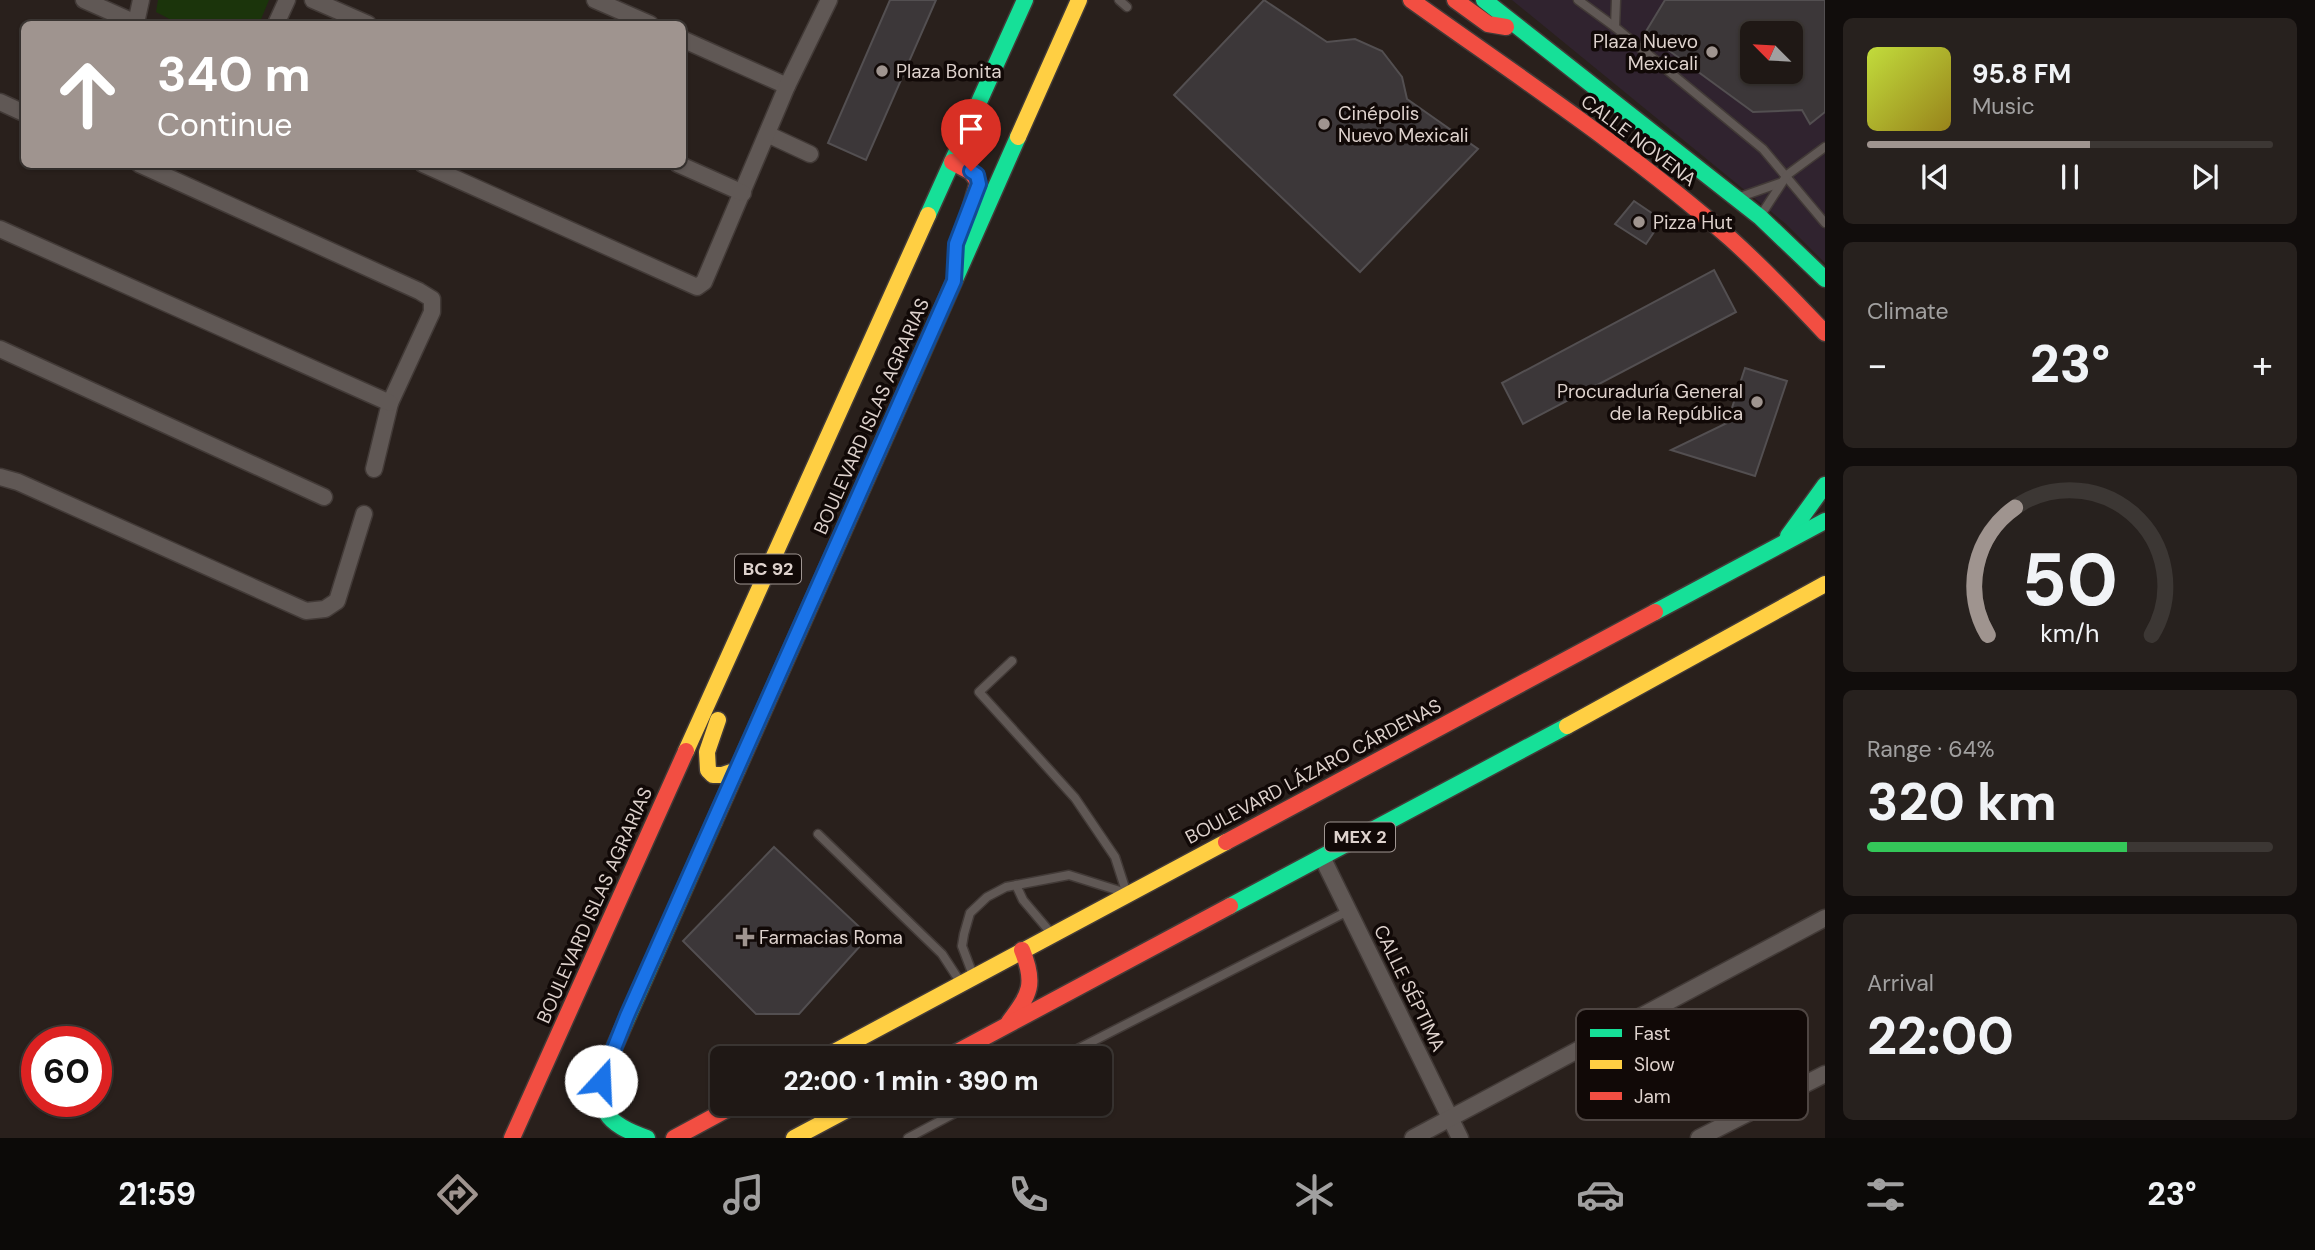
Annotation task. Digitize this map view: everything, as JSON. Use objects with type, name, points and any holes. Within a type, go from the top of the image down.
[{"type":"main road","name":"BOULEVARD ISLAS AGRARIAS","points":[[512,1138],[1025,0]]},
{"type":"main road","name":"BOULEVARD ISLAS AGRARIAS","points":[[648,1138],[619,1127],[607,1117],[601,1103],[601,1081],[627,1016],[1079,0]]},
{"type":"main road","name":"CALLE NOVENA","points":[[1412,0],[1651,172],[1742,247],[1825,333]]},
{"type":"main road","points":[[1455,0],[1488,23],[1499,27],[1517,26]]},
{"type":"main road","name":"CALLE NOVENA","points":[[1484,0],[1760,217],[1825,279]]},
{"type":"main road","points":[[952,162],[974,172],[979,181],[978,191],[956,244],[954,281]]},
{"type":"main road","points":[[1651,172],[1678,180],[1737,220],[1760,217]]},
{"type":"main road","points":[[1784,542],[1825,485]]},
{"type":"main road","name":"BOULEVARD LÁZARO CÁRDENAS","points":[[845,1046],[1825,520]]},
{"type":"main road","name":"MEX 2","points":[[968,1046],[1697,656],[1825,584]]},
{"type":"main road","points":[[737,770],[726,775],[717,775],[709,771],[704,761],[706,747],[751,647],[744,622]]},
{"type":"main road","points":[[1006,1026],[1021,1006],[1033,981],[1022,950]]},
{"type":"main road","points":[[674,1138],[715,1116]]},
{"type":"main road","points":[[794,1138],[835,1116]]},
{"type":"street","points":[[84,0],[130,21]]},
{"type":"street","points":[[138,21],[141,0]]},
{"type":"street","points":[[277,21],[287,0]]},
{"type":"street","points":[[313,0],[361,21]]},
{"type":"street","points":[[596,0],[643,21]]},
{"type":"street","points":[[432,168],[696,287],[704,282],[787,86],[829,0]]},
{"type":"street","points":[[686,41],[787,86]]},
{"type":"street","points":[[0,102],[21,112]]},
{"type":"street","points":[[767,134],[810,154]]},
{"type":"street","points":[[148,168],[432,299],[432,312],[390,403],[374,469]]},
{"type":"street","points":[[686,168],[743,194]]},
{"type":"street","points":[[0,229],[390,403]]},
{"type":"street","points":[[0,349],[324,497]]},
{"type":"street","points":[[0,477],[18,482],[306,611],[325,609],[337,601],[364,514]]},
{"type":"street","name":"CALLE SÉPTIMA","points":[[1322,857],[1460,1138]]},
{"type":"street","points":[[1654,1009],[1825,918]]},
{"type":"street","points":[[1413,1138],[1576,1051]]},
{"type":"street","points":[[1808,1083],[1825,1074]]},
{"type":"street","points":[[1699,1138],[1734,1120]]},
{"type":"lane","points":[[1119,0],[1127,7]]},
{"type":"lane","points":[[1578,0],[1615,27],[1763,149],[1825,223]]},
{"type":"lane","points":[[1615,27],[1616,0]]},
{"type":"lane","points":[[1760,217],[1787,175],[1825,148]]},
{"type":"lane","points":[[1737,199],[1780,183]]},
{"type":"lane","points":[[1012,661],[979,692],[1075,798],[1115,857],[1127,894]]},
{"type":"lane","points":[[818,834],[967,979]]},
{"type":"lane","points":[[967,979],[962,946],[970,913],[987,897],[1016,885],[1069,875],[1127,894]]},
{"type":"lane","points":[[1016,885],[1023,900],[1052,934]]},
{"type":"lane","points":[[1083,1046],[1348,911]]},
{"type":"lane","points":[[908,1138],[949,1116]]},
{"type":"shaded area","points":[[1512,0],[1825,0],[1825,263],[1786,224]]},
{"type":"green space","points":[[158,0],[269,0],[260,21],[173,21],[156,12]]},
{"type":"building","name":"Plaza Bonita","points":[[890,0],[936,0],[866,160],[828,143]]},
{"type":"building","name":"Cinépolis Nuevo Mexicali","points":[[1264,0],[1327,42],[1355,39],[1382,51],[1402,77],[1407,99],[1478,149],[1360,272],[1174,95]]},
{"type":"building","name":"Plaza Nuevo Mexicali","points":[[1665,0],[1825,0],[1825,112],[1810,124],[1802,110],[1753,112],[1645,33]]},
{"type":"building","name":"Pizza Hut","points":[[1634,201],[1662,220],[1646,244],[1615,224]]},
{"type":"building","points":[[1714,270],[1736,312],[1523,424],[1502,383]]},
{"type":"building","name":"Procuraduría General de la República","points":[[1745,368],[1787,381],[1755,476],[1671,450],[1727,423]]},
{"type":"building","points":[[774,847],[869,936],[799,1014],[756,1014],[683,941]]},
{"type":"traffic: fast","points":[[928,215],[1025,0]]},
{"type":"traffic: fast","points":[[1484,0],[1760,217],[1825,279]]},
{"type":"traffic: fast","points":[[911,379],[1018,137]]},
{"type":"traffic: fast","points":[[1788,536],[1825,485]]},
{"type":"traffic: fast","points":[[1655,612],[1825,521]]},
{"type":"traffic: fast","points":[[1230,906],[1567,726]]},
{"type":"traffic: fast","points":[[647,1138],[622,1127],[607,1113],[602,1094],[606,1066],[714,822]]},
{"type":"traffic: slow","points":[[1018,137],[1079,0]]},
{"type":"traffic: slow","points":[[686,751],[928,215]]},
{"type":"traffic: slow","points":[[714,822],[911,379]]},
{"type":"traffic: slow","points":[[1567,726],[1825,584]]},
{"type":"traffic: slow","points":[[718,720],[707,752],[708,770],[713,775],[737,770]]},
{"type":"traffic: slow","points":[[845,1046],[1226,842]]},
{"type":"traffic: slow","points":[[794,1138],[835,1116]]},
{"type":"traffic: jam","points":[[1411,0],[1654,175],[1731,239],[1825,333]]},
{"type":"traffic: jam","points":[[1455,0],[1488,24],[1506,27]]},
{"type":"traffic: jam","points":[[952,162],[971,172],[978,182],[969,213]]},
{"type":"traffic: jam","points":[[1226,842],[1655,612]]},
{"type":"traffic: jam","points":[[512,1138],[686,751]]},
{"type":"traffic: jam","points":[[968,1046],[1230,906]]},
{"type":"traffic: jam","points":[[1009,1022],[1029,988],[1029,972],[1022,950]]},
{"type":"traffic: jam","points":[[674,1138],[715,1116]]},
{"type":"place","name":"Plaza Nuevo Mexicali","points":[[1712,52]]},
{"type":"place","name":"Plaza Bonita","points":[[882,71]]},
{"type":"place","name":"Cinépolis Nuevo Mexicali","points":[[1324,124]]},
{"type":"place","name":"Pizza Hut","points":[[1639,222]]},
{"type":"place","name":"Procuraduría General de la República","points":[[1757,402]]},
{"type":"place","name":"Farmacias Roma","points":[[745,937]]},
{"type":"route","points":[[601,1081],[627,1016],[954,281],[956,244],[978,191],[979,180],[971,171]]}]
